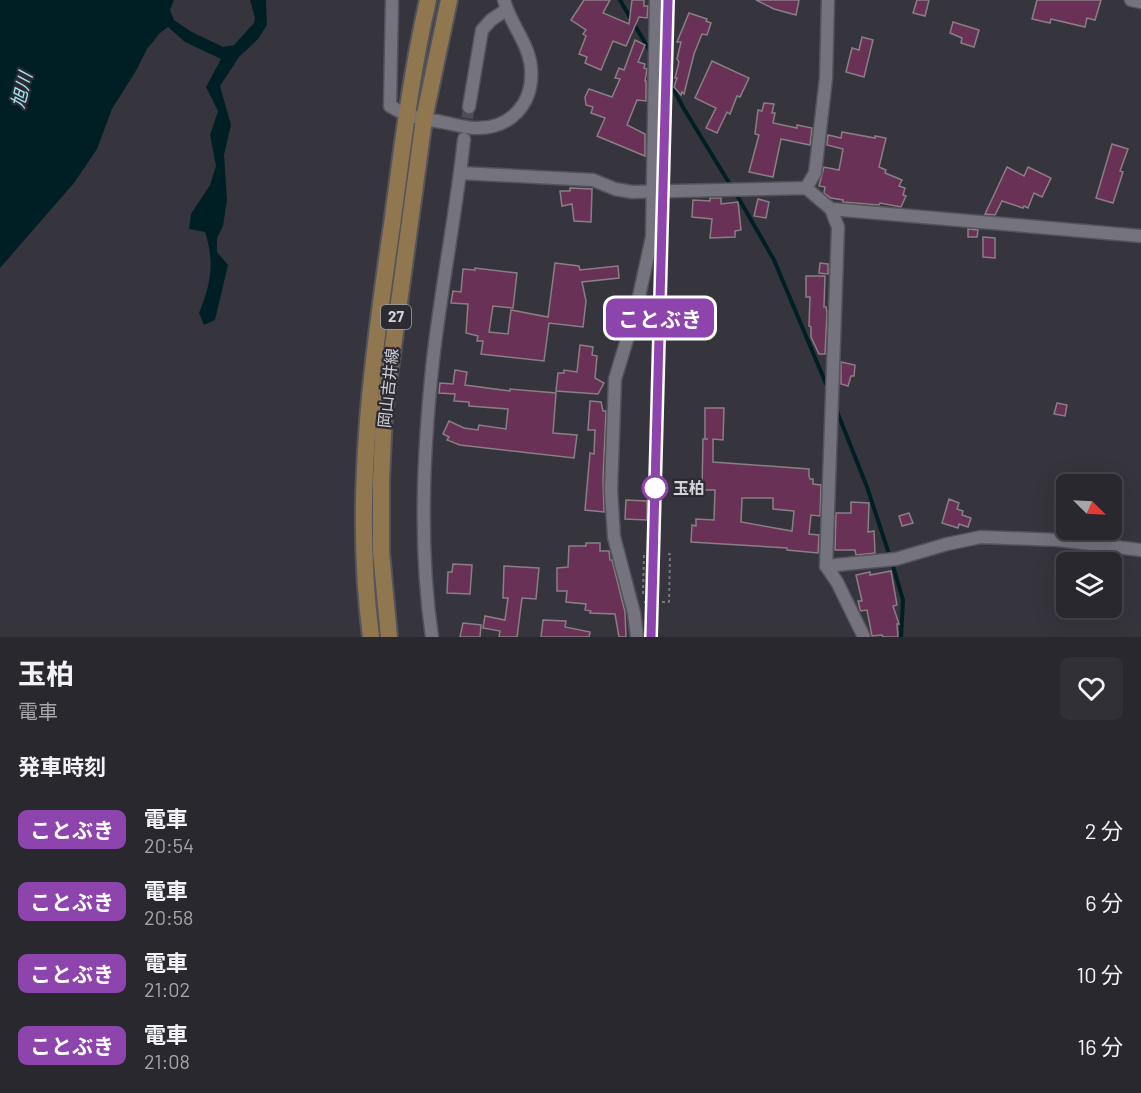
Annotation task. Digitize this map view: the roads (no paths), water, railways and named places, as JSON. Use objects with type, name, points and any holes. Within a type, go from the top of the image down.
[{"type":"main road","name":"岡山吉井線","points":[[371,637],[365,550],[365,481],[375,341],[407,116],[428,0]]},
{"type":"main road","name":"岡山吉井線","points":[[389,637],[381,552],[384,413],[424,119],[448,0]]},
{"type":"street","points":[[392,0],[390,106],[407,116],[472,128],[483,128],[505,122],[516,115],[531,86],[531,67],[505,5],[482,30],[469,107]]},
{"type":"street","points":[[637,637],[634,613],[614,537],[611,490],[615,379],[636,310],[652,237],[656,0]]},
{"type":"street","points":[[806,188],[815,173],[826,78],[828,0]]},
{"type":"street","points":[[1131,0],[1141,3]]},
{"type":"street","points":[[432,637],[427,603],[422,509],[432,368],[464,139]]},
{"type":"street","points":[[460,173],[593,180],[615,189],[632,192],[806,188],[831,209],[838,227],[826,566],[837,582],[864,637]]},
{"type":"street","points":[[831,209],[1141,236]]},
{"type":"street","points":[[826,566],[896,559],[981,537],[1058,540],[1141,550]]},
{"type":"water","name":"旭川","points":[[0,0],[174,0],[170,10],[174,20],[190,31],[223,47],[234,45],[254,23],[255,18],[250,0],[266,0],[267,25],[258,39],[239,57],[220,86],[231,125],[224,155],[227,200],[223,226],[217,238],[217,252],[228,265],[215,320],[204,325],[199,313],[209,282],[211,263],[205,232],[189,229],[191,214],[210,185],[216,166],[210,135],[218,111],[206,87],[221,59],[185,42],[168,27],[160,33],[147,49],[112,109],[97,149],[74,183],[0,268]]},
{"type":"waterway","points":[[620,0],[651,53]]},
{"type":"waterway","points":[[668,79],[731,186]]},
{"type":"waterway","points":[[735,192],[774,260],[827,386]]},
{"type":"waterway","points":[[836,409],[867,487],[889,554]]},
{"type":"waterway","points":[[893,566],[903,600],[901,637]]},
{"type":"tunnel","points":[[464,136],[469,107]]},
{"type":"railway","points":[[651,637],[668,0]]},
{"type":"train","name":"ことぶき","points":[[651,637],[668,0]]},
{"type":"place","name":"玉柏","points":[[655,488]]}]
